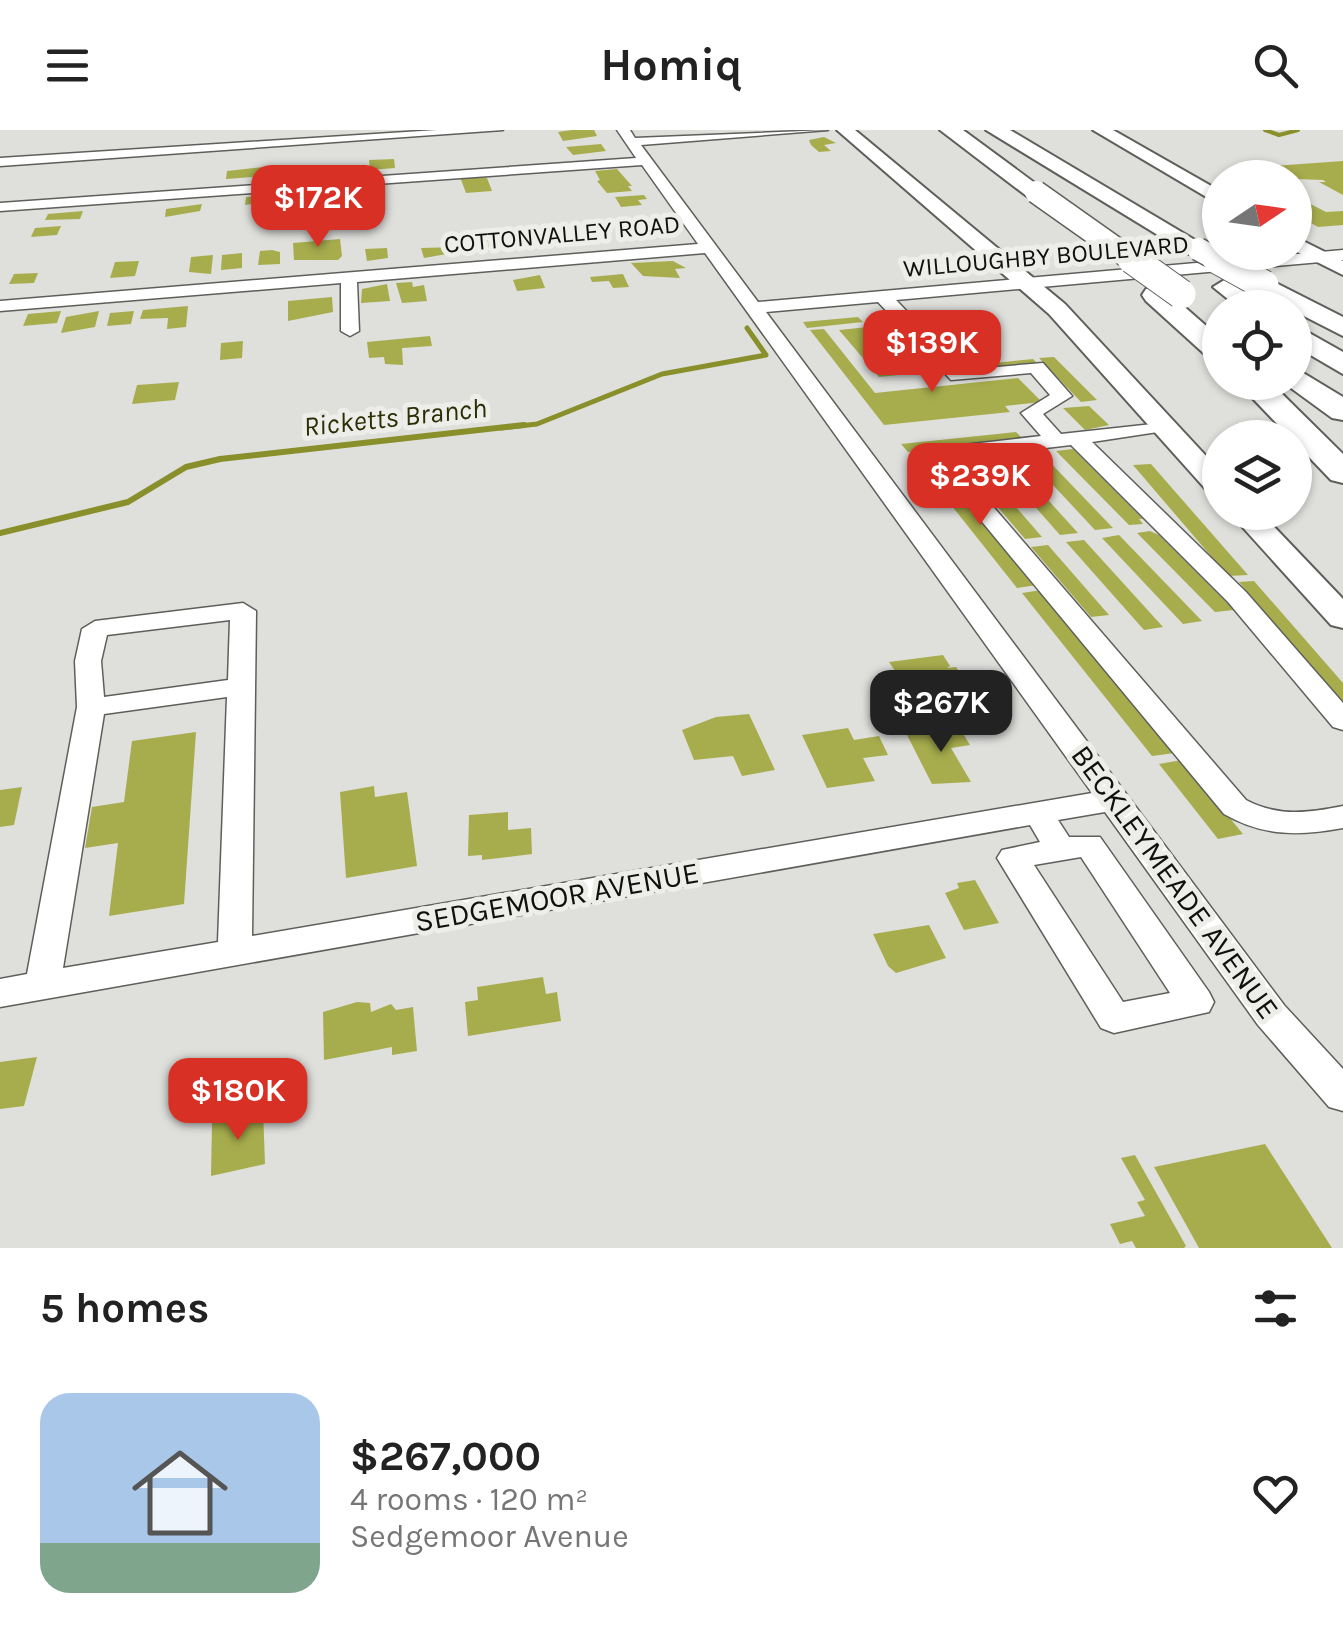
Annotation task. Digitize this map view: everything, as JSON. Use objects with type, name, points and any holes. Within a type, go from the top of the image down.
[{"type":"highway","points":[[950,130],[1168,295],[1202,313]]},
{"type":"highway","points":[[996,130],[1226,287],[1238,290]]},
{"type":"highway","points":[[996,130],[1198,249],[1253,290]]},
{"type":"highway","points":[[1168,295],[1202,333]]},
{"type":"highway","points":[[1312,316],[1343,328]]},
{"type":"highway","points":[[1312,343],[1343,363]]},
{"type":"highway","points":[[1312,389],[1343,411]]},
{"type":"highway","points":[[1270,400],[1343,474]]},
{"type":"main road","points":[[845,130],[1057,309],[1202,468]]},
{"type":"main road","points":[[1101,130],[1202,189]]},
{"type":"main road","points":[[1312,253],[1343,270]]},
{"type":"main road","points":[[1260,530],[1343,618]]},
{"type":"street","points":[[0,162],[496,130]]},
{"type":"street","points":[[628,136],[822,130]]},
{"type":"street","name":"BECKLEYMEADE AVENUE","points":[[628,136],[1271,1015],[1343,1096]]},
{"type":"street","points":[[0,206],[646,161]]},
{"type":"street","name":"COTTONVALLEY ROAD","points":[[0,306],[709,248]]},
{"type":"street","name":"WILLOUGHBY BOULEVARD","points":[[753,308],[1343,255]]},
{"type":"street","points":[[348,276],[350,331]]},
{"type":"street","points":[[882,296],[958,376],[1036,368],[1062,396],[1031,413],[1066,439],[1238,597],[1343,721]]},
{"type":"street","points":[[1164,426],[936,454],[1235,807],[1255,820],[1281,826],[1343,817]]},
{"type":"street","points":[[42,986],[91,707],[88,661],[96,628],[243,611],[235,953]]},
{"type":"street","points":[[91,707],[241,687]]},
{"type":"street","name":"SEDGEMOOR AVENUE","points":[[0,993],[1114,800]]},
{"type":"street","points":[[1038,814],[1061,850]]},
{"type":"street","points":[[1089,845],[1196,1002],[1114,1018],[1013,858],[1061,850],[1089,845]]},
{"type":"building","points":[[594,130],[597,136],[563,141],[558,132]]},
{"type":"building","points":[[824,137],[836,143],[824,145],[831,151],[819,152],[809,140]]},
{"type":"building","points":[[601,144],[606,151],[573,155],[566,147]]},
{"type":"building","points":[[394,159],[395,168],[370,170],[369,160]]},
{"type":"building","points":[[1343,161],[1343,195],[1319,182],[1326,182],[1323,180],[1312,180],[1312,163]]},
{"type":"building","points":[[263,167],[283,170],[280,175],[226,179],[227,171]]},
{"type":"building","points":[[617,169],[632,191],[607,193],[597,181],[600,180],[595,171]]},
{"type":"building","points":[[460,177],[487,178],[492,191],[466,193]]},
{"type":"building","points":[[383,187],[384,196],[352,198],[351,190]]},
{"type":"building","points":[[283,195],[283,199],[245,205],[246,197]]},
{"type":"building","points":[[644,195],[647,199],[638,200],[642,205],[621,207],[615,197]]},
{"type":"building","points":[[202,204],[200,211],[165,217],[166,209]]},
{"type":"building","points":[[1312,205],[1326,212],[1343,211],[1343,225],[1318,227],[1312,224]]},
{"type":"building","points":[[83,211],[80,219],[45,220],[48,214]]},
{"type":"building","points":[[61,226],[57,235],[31,237],[35,228]]},
{"type":"building","points":[[665,228],[669,233],[662,235],[628,236],[625,232]]},
{"type":"building","points":[[539,232],[543,243],[518,248],[513,234]]},
{"type":"building","points":[[509,235],[514,248],[488,247],[484,236]]},
{"type":"building","points":[[340,239],[342,256],[338,260],[294,260],[293,243]]},
{"type":"building","points":[[457,247],[458,252],[424,258],[421,248]]},
{"type":"building","points":[[387,248],[388,258],[367,261],[365,249]]},
{"type":"building","points":[[260,251],[280,252],[280,264],[258,265]]},
{"type":"building","points":[[242,253],[242,268],[221,270],[222,255]]},
{"type":"building","points":[[213,255],[211,274],[189,272],[191,257]]},
{"type":"building","points":[[139,261],[135,276],[110,278],[115,262]]},
{"type":"building","points":[[673,261],[686,268],[675,269],[680,278],[643,276],[631,263]]},
{"type":"building","points":[[38,273],[34,283],[9,284],[14,274]]},
{"type":"building","points":[[623,274],[629,287],[613,288],[609,281],[592,282],[590,277]]},
{"type":"building","points":[[540,275],[545,288],[517,291],[513,280]]},
{"type":"building","points":[[412,282],[413,287],[424,285],[427,301],[402,303],[396,283]]},
{"type":"building","points":[[387,284],[390,301],[361,303],[362,289]]},
{"type":"building","points":[[332,297],[333,312],[288,321],[288,301]]},
{"type":"building","points":[[188,306],[186,327],[167,329],[168,318],[140,319],[143,310]]},
{"type":"building","points":[[61,311],[57,323],[23,326],[28,314]]},
{"type":"building","points":[[99,311],[95,327],[61,333],[66,317]]},
{"type":"building","points":[[134,311],[131,324],[107,326],[110,313]]},
{"type":"building","points":[[886,314],[936,368],[921,369],[872,316]]},
{"type":"building","points":[[858,317],[863,322],[807,328],[803,322]]},
{"type":"building","points":[[868,327],[909,374],[879,377],[839,330]]},
{"type":"building","points":[[824,329],[875,393],[1018,378],[1042,402],[1005,406],[1010,412],[884,425],[810,330]]},
{"type":"building","points":[[430,336],[432,346],[402,348],[403,365],[385,364],[384,357],[369,358],[367,342]]},
{"type":"building","points":[[243,341],[242,358],[220,360],[221,343]]},
{"type":"building","points":[[1054,357],[1097,400],[1081,402],[1039,358]]},
{"type":"building","points":[[1033,359],[1039,365],[988,370],[967,366]]},
{"type":"building","points":[[179,382],[175,400],[132,404],[137,385]]},
{"type":"building","points":[[1089,406],[1109,425],[1085,430],[1063,408]]},
{"type":"building","points":[[1016,432],[1024,440],[908,452],[901,444]]},
{"type":"building","points":[[1073,449],[1143,519],[1139,519],[1143,524],[1129,525],[1056,451]]},
{"type":"building","points":[[1041,453],[1113,528],[1095,530],[1025,455]]},
{"type":"building","points":[[1009,457],[1078,533],[1060,535],[993,459]]},
{"type":"building","points":[[1151,464],[1202,522],[1202,530],[1209,530],[1248,575],[1228,576],[1133,465]]},
{"type":"building","points":[[938,465],[1037,585],[1017,588],[921,467]]},
{"type":"building","points":[[983,469],[1042,537],[1025,539],[967,471]]},
{"type":"building","points":[[1150,531],[1159,535],[1234,610],[1215,612],[1137,533]]},
{"type":"building","points":[[1119,535],[1202,621],[1183,624],[1102,538]]},
{"type":"building","points":[[1084,540],[1163,627],[1144,630],[1066,542]]},
{"type":"building","points":[[1048,545],[1109,615],[1091,617],[1031,547]]},
{"type":"building","points":[[1254,581],[1343,683],[1343,704],[1239,582]]},
{"type":"building","points":[[1042,590],[1175,753],[1152,756],[1022,593]]},
{"type":"building","points":[[943,655],[950,666],[947,668],[956,667],[966,682],[908,690],[889,662]]},
{"type":"building","points":[[749,714],[775,770],[742,776],[733,756],[694,760],[682,730],[716,717]]},
{"type":"building","points":[[959,727],[970,745],[951,748],[971,782],[932,784],[907,735]]},
{"type":"building","points":[[848,728],[854,740],[879,736],[888,755],[863,758],[875,781],[827,788],[802,735]]},
{"type":"building","points":[[196,732],[184,904],[109,916],[118,843],[85,848],[92,807],[124,802],[132,741]]},
{"type":"building","points":[[1182,760],[1243,834],[1218,839],[1159,764]]},
{"type":"building","points":[[374,786],[375,797],[407,792],[417,866],[346,878],[340,792]]},
{"type":"building","points":[[22,787],[14,825],[0,827],[0,790]]},
{"type":"building","points":[[508,812],[508,830],[531,828],[532,854],[482,860],[482,855],[468,856],[469,815]]},
{"type":"building","points":[[975,880],[999,923],[964,930],[945,893],[959,888],[957,883]]},
{"type":"building","points":[[929,925],[946,958],[896,973],[888,966],[873,934]]},
{"type":"building","points":[[543,977],[546,994],[557,992],[561,1021],[468,1036],[465,1002],[478,1000],[477,987]]},
{"type":"building","points":[[357,1002],[370,1003],[371,1012],[391,1004],[396,1010],[413,1007],[417,1051],[392,1055],[392,1047],[324,1060],[323,1012]]},
{"type":"building","points":[[37,1057],[24,1106],[0,1109],[0,1062]]},
{"type":"building","points":[[263,1109],[265,1164],[211,1176],[212,1122]]},
{"type":"building","points":[[1265,1144],[1332,1248],[1199,1248],[1154,1167]]},
{"type":"building","points":[[1135,1155],[1184,1248],[1136,1248],[1132,1241],[1120,1244],[1110,1224],[1145,1216],[1137,1202],[1145,1200],[1121,1158]]},
{"type":"waterway","name":"Ricketts Branch","points":[[1265,130],[1279,135],[1298,130]]},
{"type":"waterway","name":"Ricketts Branch","points":[[501,428],[537,424],[662,374],[766,355],[747,328]]},
{"type":"waterway","name":"Ricketts Branch","points":[[0,533],[128,502],[186,467],[220,459],[524,425]]}]
